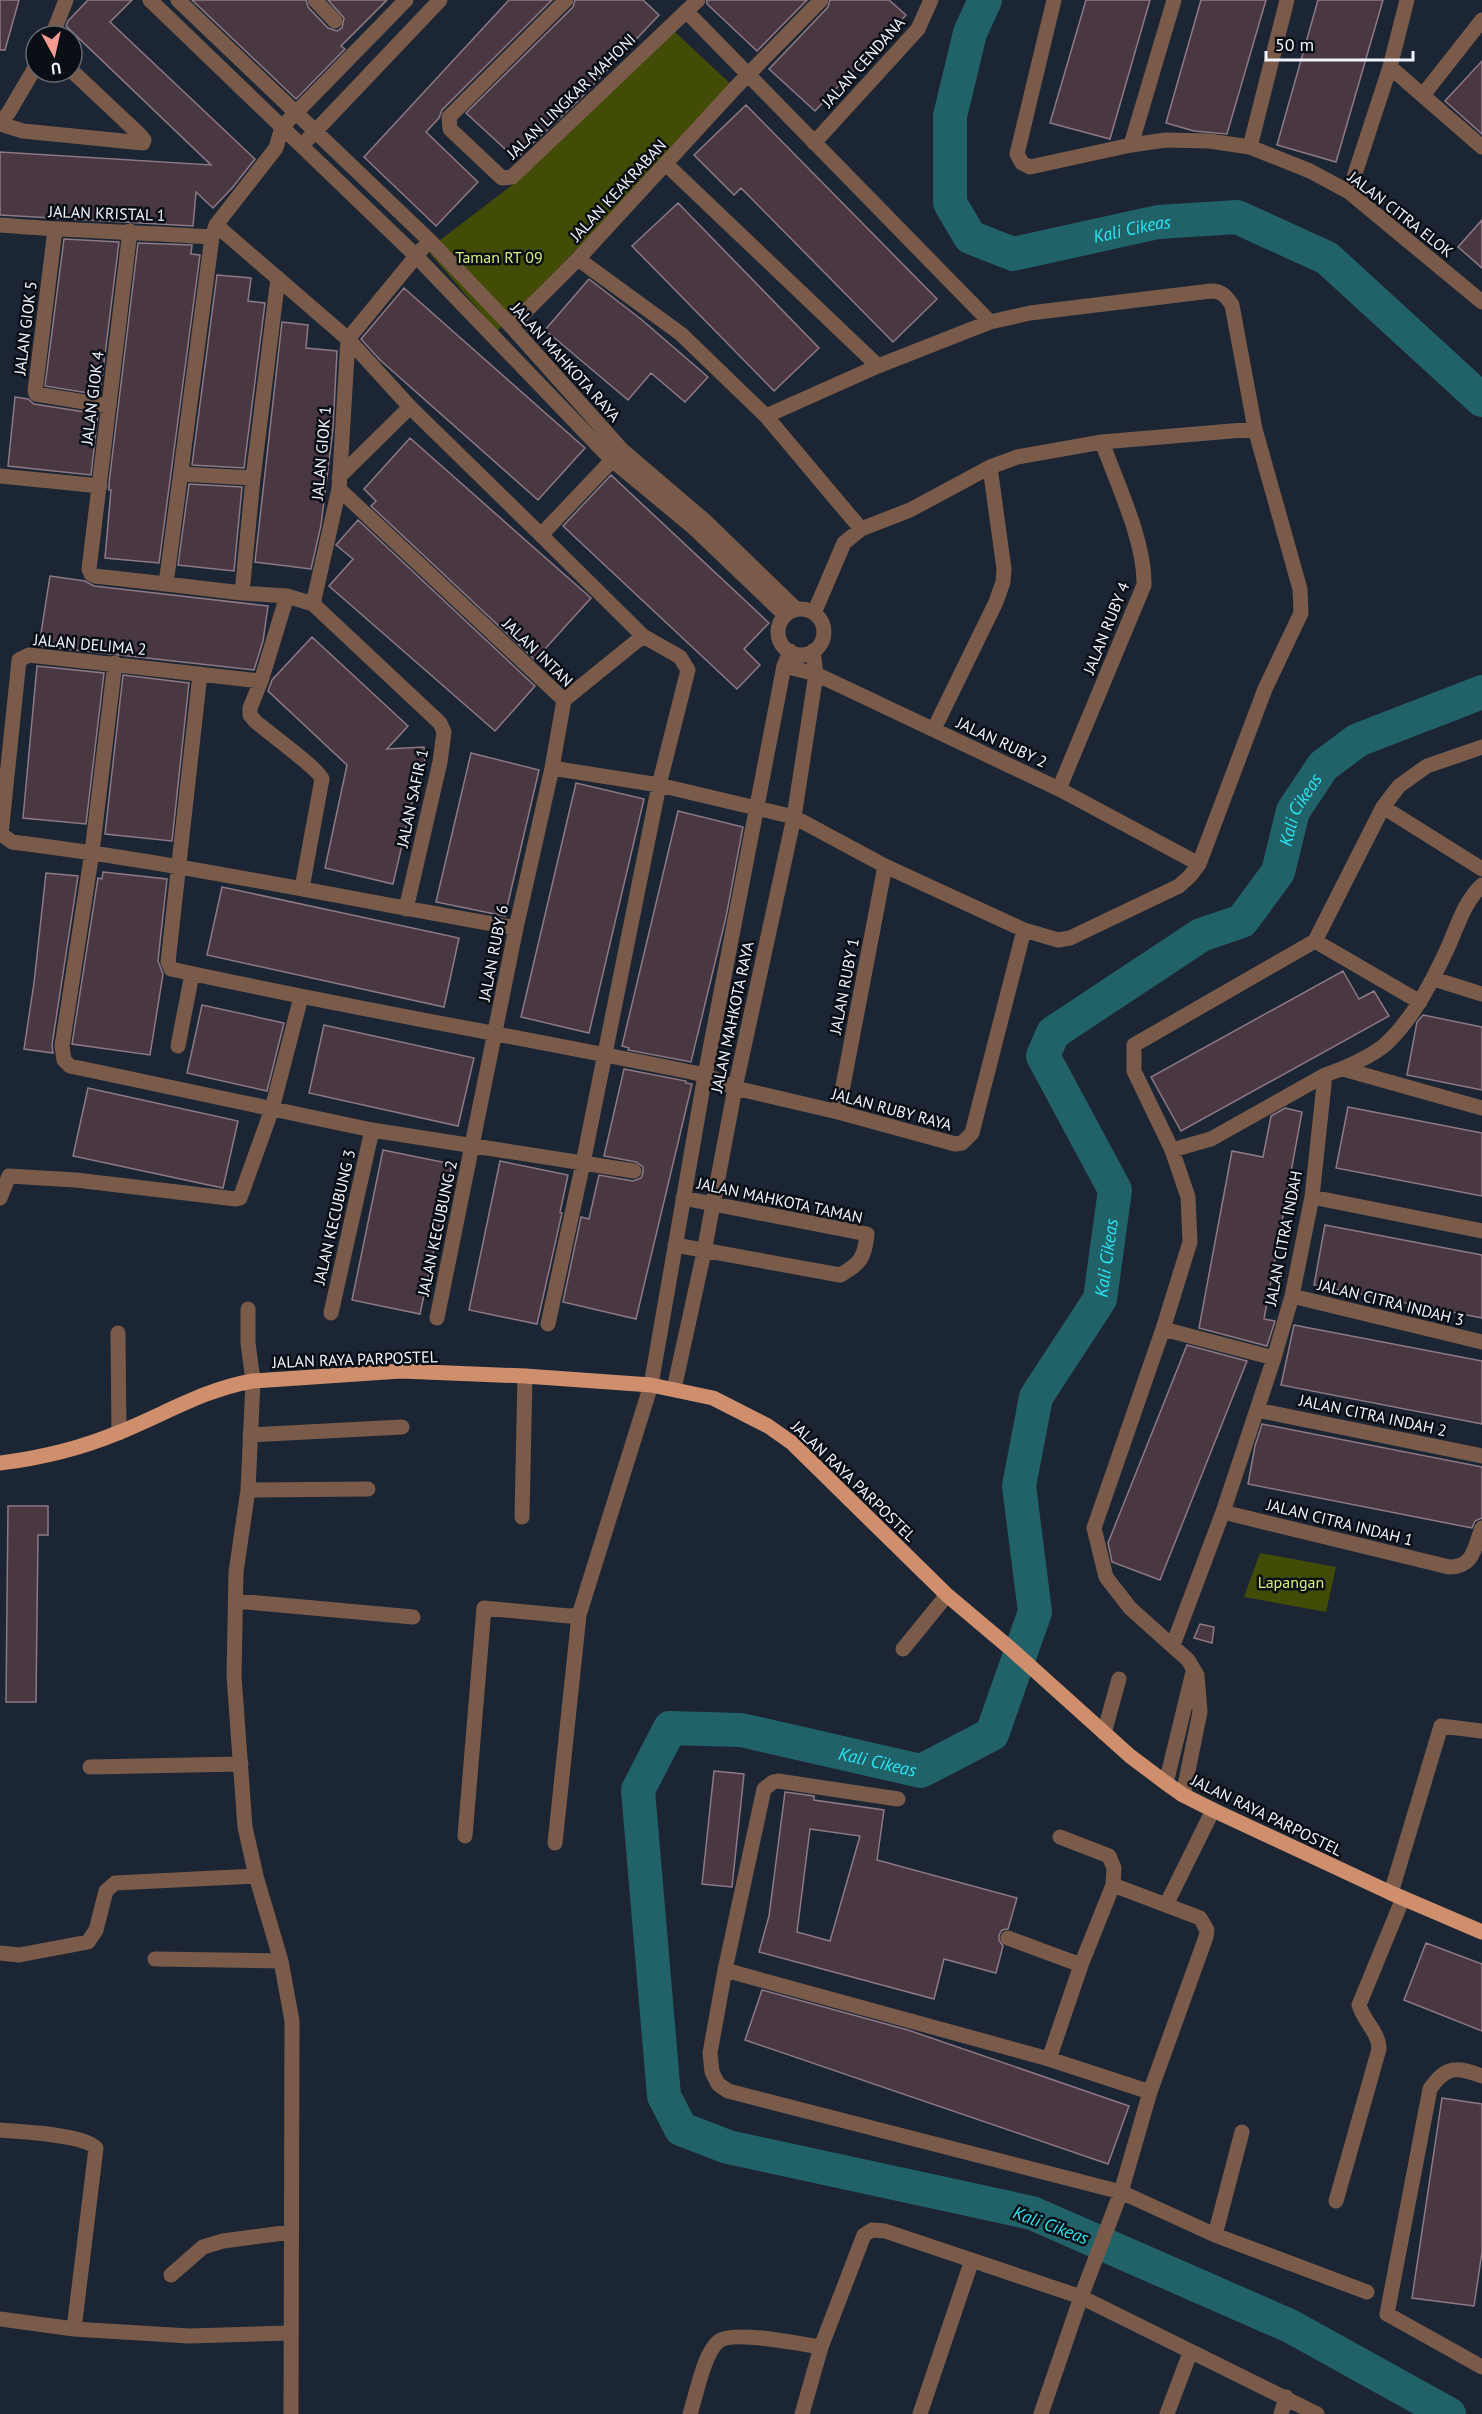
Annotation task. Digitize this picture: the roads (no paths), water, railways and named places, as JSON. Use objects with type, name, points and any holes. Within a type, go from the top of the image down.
[{"type":"main road","name":"JALAN RAYA PARPOSTEL","points":[[0,1463],[42,1458],[119,1433],[196,1397],[230,1385],[253,1381],[401,1371],[525,1376],[651,1385],[713,1398],[768,1425],[792,1443],[947,1595],[1130,1756],[1183,1795],[1397,1896],[1482,1932]]},
{"type":"street","points":[[57,24],[66,0]]},
{"type":"street","name":"JALAN MAHKOTA RAYA","points":[[150,0],[282,127],[303,144],[617,455],[704,520],[791,612]]},
{"type":"street","name":"JALAN MAHKOTA RAYA","points":[[178,0],[430,241],[511,326],[617,455]]},
{"type":"street","points":[[315,0],[335,21]]},
{"type":"street","points":[[313,604],[287,596],[166,584],[214,231],[276,148],[282,127],[295,111],[406,0]]},
{"type":"street","points":[[276,148],[303,144],[440,0]]},
{"type":"street","name":"JALAN LINGKAR MAHONI","points":[[566,0],[449,117],[450,129],[502,178],[512,177],[698,0]]},
{"type":"street","name":"JALAN KEAKRABAN","points":[[511,326],[579,259],[821,0]]},
{"type":"street","name":"JALAN CENDANA","points":[[814,143],[918,29],[930,0]]},
{"type":"street","name":"JALAN CITRA ELOK","points":[[1054,0],[1017,154],[1022,163],[1030,167],[1131,145],[1188,139],[1250,147],[1310,171],[1348,192],[1482,302]]},
{"type":"street","points":[[1131,145],[1174,0]]},
{"type":"street","points":[[1250,147],[1287,0]]},
{"type":"street","points":[[1348,192],[1390,67],[1407,0]]},
{"type":"street","points":[[686,11],[990,322]]},
{"type":"street","points":[[1423,95],[1482,20]]},
{"type":"street","points":[[1390,67],[1482,147]]},
{"type":"street","points":[[25,84],[0,123],[23,131],[143,143],[141,135],[84,82]]},
{"type":"street","points":[[667,165],[878,366]]},
{"type":"street","name":"JALAN KRISTAL 1","points":[[0,225],[55,230],[214,231]]},
{"type":"street","name":"JALAN GIOK 5","points":[[55,230],[35,391],[36,394],[109,406]]},
{"type":"street","name":"JALAN GIOK 4","points":[[130,231],[89,569],[95,576],[166,584]]},
{"type":"street","points":[[214,231],[278,278],[348,339],[410,407],[643,636],[680,657],[688,670],[659,785],[583,1163],[548,1324]]},
{"type":"street","points":[[348,339],[415,255],[430,241]]},
{"type":"street","points":[[579,259],[681,334],[766,416],[861,529]]},
{"type":"street","points":[[242,593],[253,478],[278,278]]},
{"type":"street","points":[[552,768],[659,785],[794,817],[885,866],[1024,930],[1058,940],[1070,938],[1179,886],[1198,864],[1265,689],[1301,613],[1300,589],[1255,429],[1232,305],[1225,295],[1218,291],[1029,313],[990,322],[878,366],[766,416]]},
{"type":"street","name":"JALAN GIOK 1","points":[[313,604],[339,483],[348,339]]},
{"type":"street","points":[[339,483],[410,407]]},
{"type":"street","points":[[814,613],[844,543],[861,529],[910,510],[990,467],[1017,457],[1102,442],[1255,429]]},
{"type":"street","name":"JALAN RUBY 4","points":[[1059,789],[1144,585],[1144,567],[1140,548],[1102,442]]},
{"type":"street","points":[[541,535],[617,455]]},
{"type":"street","points":[[934,729],[996,602],[1003,582],[1004,569],[990,467]]},
{"type":"street","points":[[181,474],[253,478]]},
{"type":"street","points":[[0,476],[100,486]]},
{"type":"street","name":"JALAN INTAN","points":[[339,483],[564,700],[552,768]]},
{"type":"street","points":[[287,596],[261,681],[250,708],[250,715],[319,772],[322,779],[302,888]]},
{"type":"street","name":"JALAN SAFIR 1","points":[[313,604],[440,723],[444,732],[440,762],[406,909]]},
{"type":"street","points":[[805,609],[814,613],[824,627],[820,645],[813,651],[797,654],[787,659],[778,630],[781,621],[791,612],[805,609]]},
{"type":"street","points":[[564,700],[643,636]]},
{"type":"street","name":"JALAN MAHKOTA RAYA","points":[[674,1389],[714,1204],[735,1088],[794,817],[816,674],[813,651]]},
{"type":"street","name":"JALAN DELIMA 2","points":[[92,852],[12,842],[2,834],[19,660],[29,655],[261,681]]},
{"type":"street","name":"JALAN MAHKOTA RAYA","points":[[555,1843],[579,1615],[651,1385],[705,1075],[787,659]]},
{"type":"street","name":"JALAN RUBY 2","points":[[787,659],[1059,789],[1198,864]]},
{"type":"street","points":[[115,663],[92,852],[62,1046],[64,1060],[70,1066],[372,1130],[634,1171]]},
{"type":"street","points":[[178,867],[200,674]]},
{"type":"street","points":[[1183,1795],[1200,1712],[1200,1697],[1194,1669],[1173,1645],[1130,1608],[1106,1576],[1094,1528],[1163,1329],[1190,1242],[1188,1197],[1172,1150],[1134,1071],[1134,1045],[1315,941],[1383,807],[1399,786],[1427,766],[1482,747]]},
{"type":"street","name":"JALAN RUBY 6","points":[[473,1146],[516,928],[552,768]]},
{"type":"street","points":[[1383,807],[1482,869]]},
{"type":"street","points":[[92,852],[516,928]]},
{"type":"street","name":"JALAN RUBY 1","points":[[838,1112],[885,866]]},
{"type":"street","name":"JALAN RUBY RAYA","points":[[178,867],[168,962],[171,969],[301,997],[495,1032],[705,1075],[735,1088],[838,1112],[955,1144],[968,1139],[972,1133],[1024,930]]},
{"type":"street","points":[[1172,1150],[1211,1139],[1325,1075],[1343,1069],[1386,1044],[1420,1002],[1434,979],[1470,896],[1482,885]]},
{"type":"street","points":[[1315,941],[1420,1002]]},
{"type":"street","points":[[178,1046],[192,974]]},
{"type":"street","points":[[1434,979],[1482,994]]},
{"type":"street","points":[[0,1198],[9,1176],[76,1180],[236,1199],[243,1194],[272,1109],[301,997]]},
{"type":"street","points":[[1343,1069],[1482,1108]]},
{"type":"street","name":"JALAN CITRA INDAH","points":[[1173,1645],[1223,1512],[1292,1296],[1312,1197],[1325,1075]]},
{"type":"street","name":"JALAN KECUBUNG 3","points":[[331,1313],[372,1130]]},
{"type":"street","name":"JALAN KECUBUNG 2","points":[[437,1318],[473,1146]]},
{"type":"street","points":[[1312,1197],[1482,1231]]},
{"type":"street","name":"JALAN MAHKOTA TAMAN","points":[[675,1245],[840,1275],[852,1269],[865,1254],[867,1234],[683,1198]]},
{"type":"street","name":"JALAN CITRA INDAH 3","points":[[1292,1296],[1482,1342]]},
{"type":"street","points":[[248,1309],[248,1343],[253,1381],[248,1490],[238,1554],[234,1676],[245,1827],[255,1876],[281,1961],[292,2021],[291,2414]]},
{"type":"street","points":[[1163,1329],[1274,1358]]},
{"type":"street","points":[[118,1333],[119,1433]]},
{"type":"street","points":[[522,1517],[525,1376]]},
{"type":"street","name":"JALAN CITRA INDAH 2","points":[[1257,1410],[1482,1456]]},
{"type":"street","points":[[250,1435],[402,1427]]},
{"type":"street","points":[[248,1490],[368,1489]]},
{"type":"street","name":"JALAN CITRA INDAH 1","points":[[1223,1512],[1449,1567],[1460,1567],[1469,1562],[1482,1528]]},
{"type":"street","points":[[903,1649],[947,1595]]},
{"type":"street","points":[[236,1601],[413,1617]]},
{"type":"street","points":[[465,1836],[484,1608],[579,1615]]},
{"type":"street","points":[[1166,1783],[1194,1669]]},
{"type":"street","points":[[1104,1732],[1119,1679]]},
{"type":"street","points":[[1336,2201],[1379,2049],[1379,2038],[1362,2016],[1359,2005],[1397,1896],[1442,1726],[1482,1731]]},
{"type":"street","points":[[90,1767],[241,1764]]},
{"type":"street","points":[[898,1799],[778,1781],[764,1789],[725,1970],[710,2053],[712,2072],[718,2084],[728,2091],[1121,2192],[1215,2235],[1367,2292]]},
{"type":"street","points":[[1166,1905],[1213,1810]]},
{"type":"street","points":[[1049,2059],[1081,1965],[1113,1885],[1114,1868],[1109,1856],[1060,1837]]},
{"type":"street","points":[[0,1953],[19,1955],[88,1942],[96,1930],[106,1891],[115,1883],[255,1876]]},
{"type":"street","points":[[1041,2414],[1081,2297],[1121,2192],[1150,2092],[1207,1930],[1200,1918],[1113,1885]]},
{"type":"street","points":[[1008,1938],[1081,1965]]},
{"type":"street","points":[[155,1959],[281,1961]]},
{"type":"street","points":[[725,1970],[1049,2059],[1150,2092]]},
{"type":"street","points":[[1482,2076],[1463,2069],[1446,2070],[1437,2077],[1430,2089],[1387,2314],[1482,2367]]},
{"type":"street","points":[[0,2130],[74,2139],[90,2143],[96,2148],[74,2329]]},
{"type":"street","points":[[1215,2235],[1242,2132]]},
{"type":"street","points":[[802,2414],[821,2347],[864,2235],[872,2230],[885,2231],[1081,2297],[1317,2414]]},
{"type":"street","points":[[171,2275],[203,2247],[223,2241],[291,2232]]},
{"type":"street","points":[[920,2414],[972,2260]]},
{"type":"street","points":[[0,2319],[74,2329],[189,2336],[290,2333]]},
{"type":"street","points":[[690,2414],[709,2356],[718,2342],[726,2337],[743,2336],[821,2347]]},
{"type":"street","points":[[1167,2414],[1190,2353]]},
{"type":"street","points":[[1281,2414],[1286,2397]]},
{"type":"waterway","name":"Kali Cikeas","points":[[985,0],[970,33],[950,116],[950,203],[970,237],[1013,254],[1158,222],[1237,217],[1327,258],[1482,400]]},
{"type":"waterway","name":"Kali Cikeas","points":[[1449,2414],[1290,2326],[1032,2213],[728,2147],[681,2129],[664,2096],[638,1790],[670,1728],[741,1730],[921,1771],[992,1734],[1035,1612],[1019,1486],[1036,1397],[1100,1299],[1115,1190],[1043,1056],[1053,1033],[1201,935],[1242,921],[1278,872],[1293,811],[1323,766],[1358,740],[1482,692]]},
{"type":"park label","name":"Taman RT 09","points":[[499,257]]},
{"type":"park label","name":"Lapangan","points":[[1291,1582]]}]
